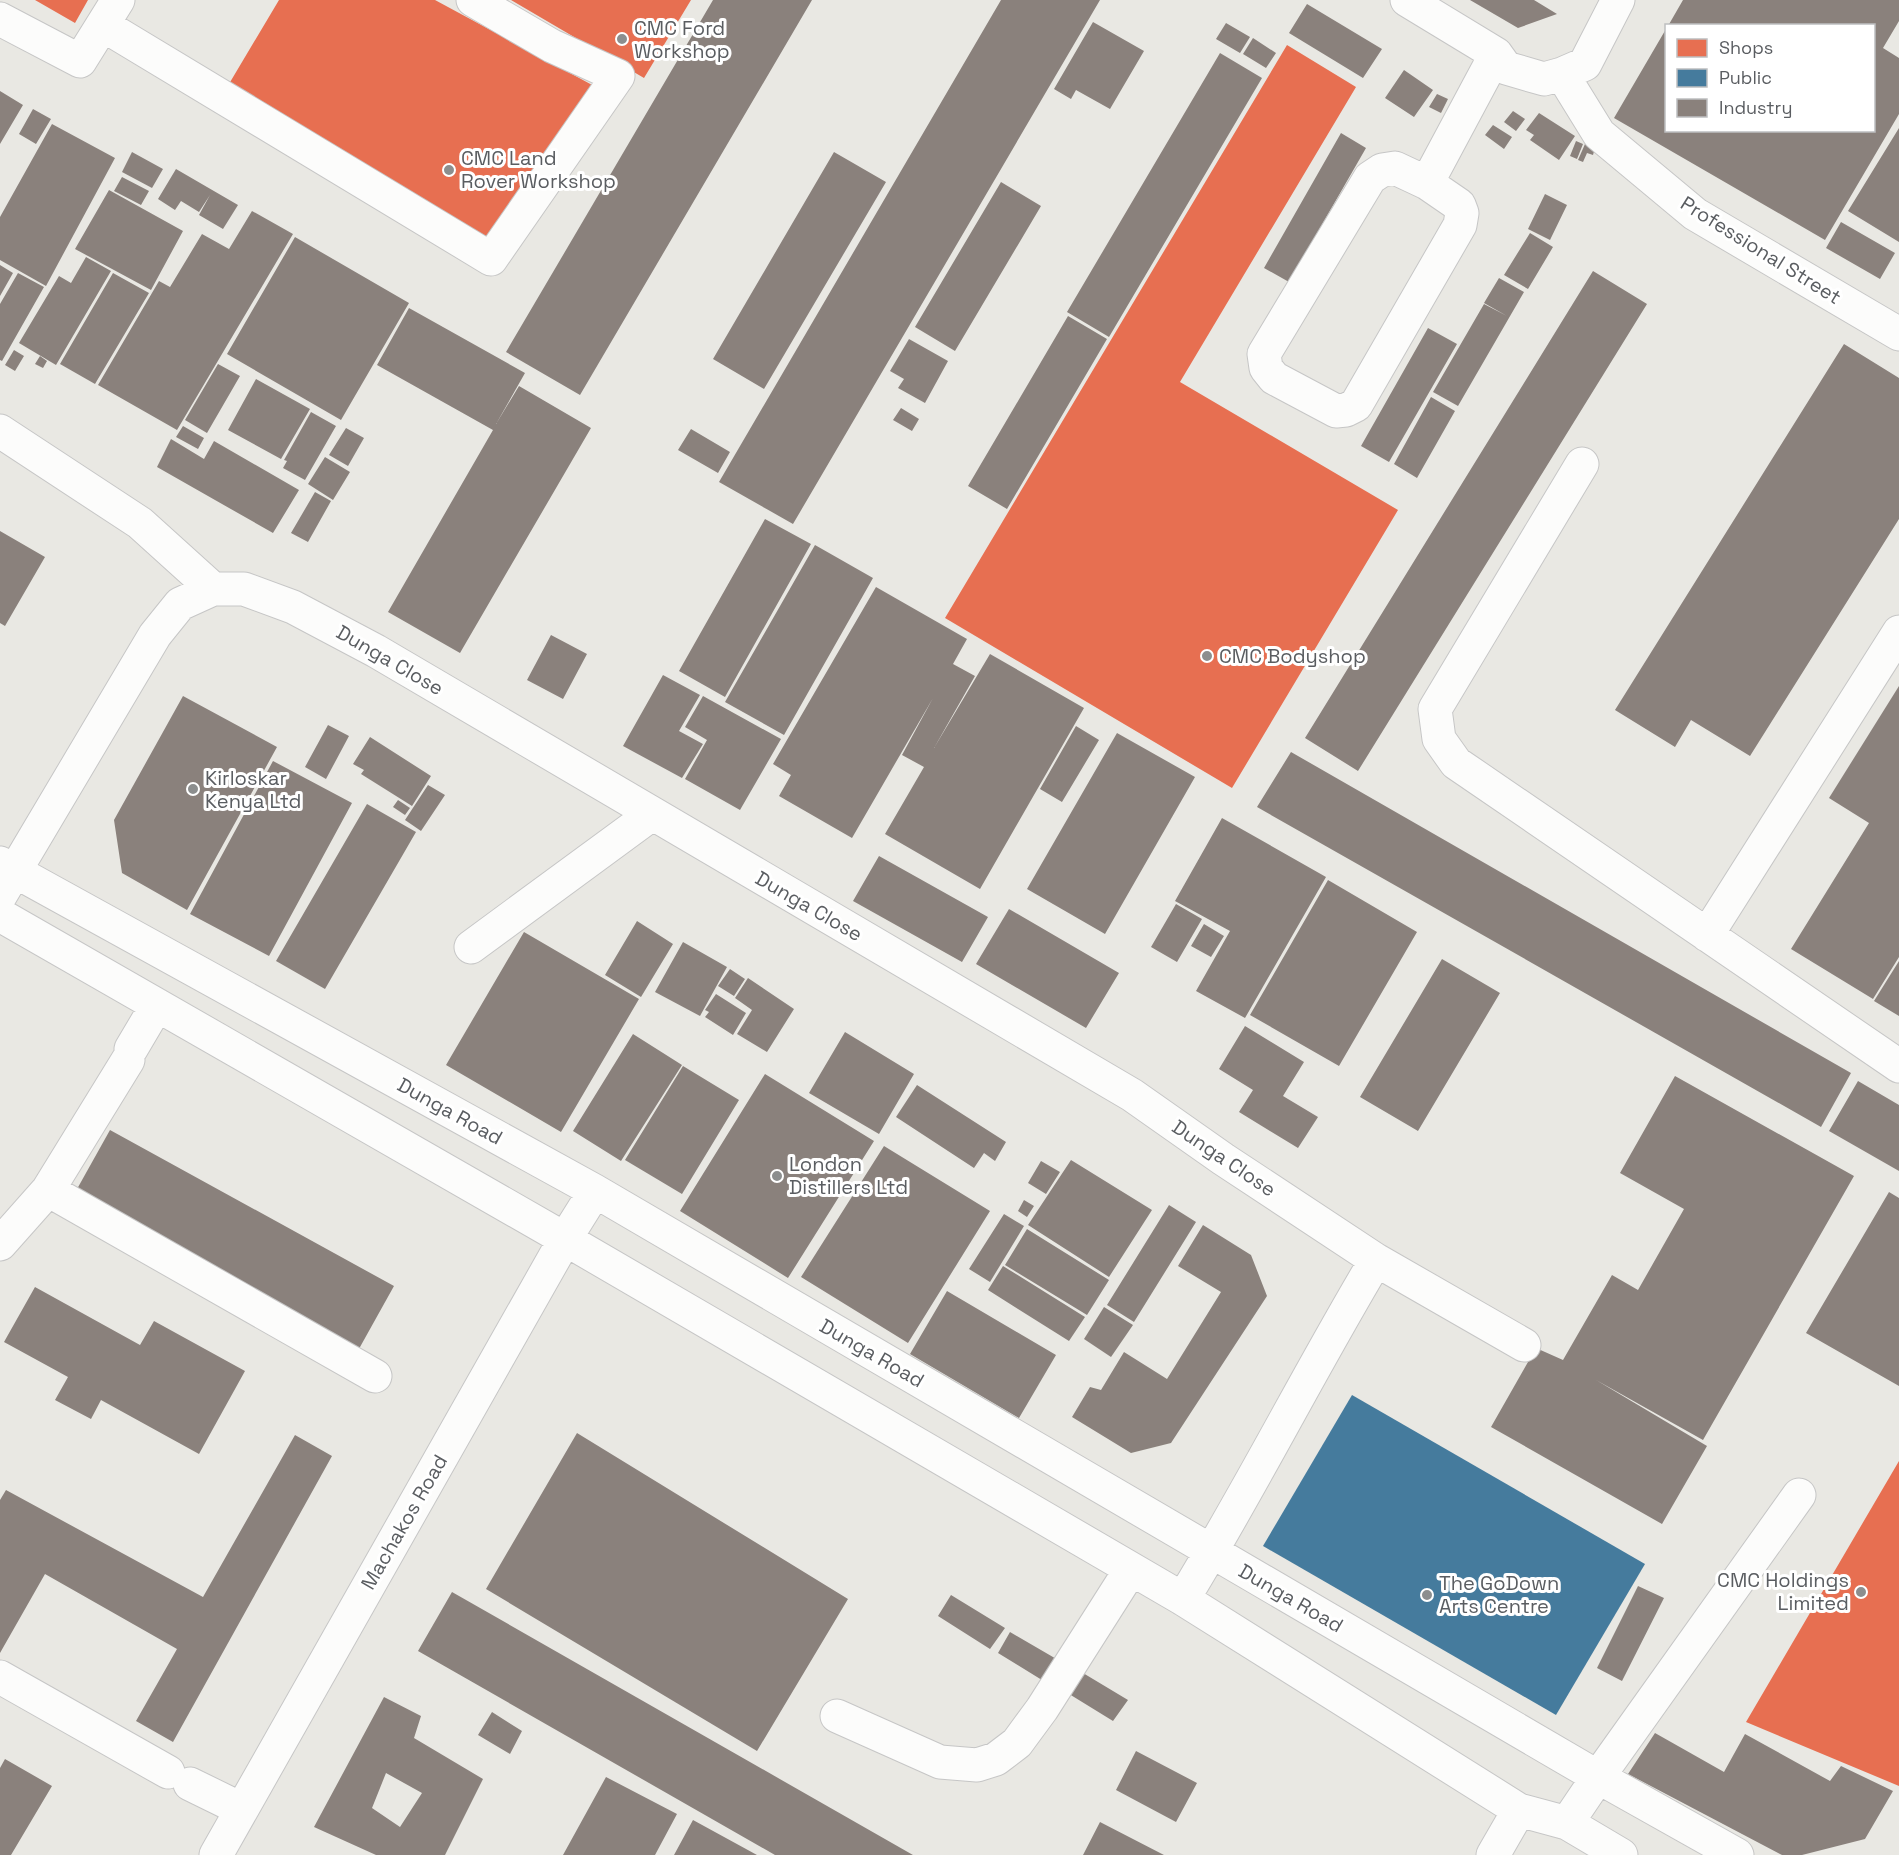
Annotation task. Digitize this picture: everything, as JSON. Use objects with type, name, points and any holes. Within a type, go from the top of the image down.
[{"type":"street","points":[[0,19],[80,61],[110,13],[491,259],[618,76],[552,46],[473,0]]},
{"type":"street","points":[[1407,0],[1501,61],[1544,79],[1586,64],[1618,0]]},
{"type":"street","points":[[1427,183],[1501,61]]},
{"type":"street","name":"Professional Street","points":[[1562,74],[1599,134],[1695,214],[1899,334]]},
{"type":"street","points":[[1395,168],[1427,183],[1459,205],[1462,213],[1460,225],[1356,405],[1346,410],[1336,411],[1274,378],[1266,368],[1264,354],[1370,178],[1382,170],[1395,168]]},
{"type":"street","points":[[0,431],[140,523],[213,589]]},
{"type":"street","points":[[1582,464],[1435,709],[1439,739],[1456,762],[1899,1066]]},
{"type":"street","name":"Dunga Close","points":[[5,877],[155,635],[180,604],[213,589],[244,589],[293,607],[376,651],[1132,1095],[1222,1159],[1376,1260],[1524,1345]]},
{"type":"street","points":[[1707,935],[1899,632]]},
{"type":"street","points":[[471,947],[652,814]]},
{"type":"street","name":"Dunga Road","points":[[5,877],[595,1191],[1598,1777],[1737,1855]]},
{"type":"street","points":[[0,915],[565,1239],[1183,1599],[1519,1810],[1567,1823],[1621,1855]]},
{"type":"street","points":[[0,1244],[48,1191],[157,1005]]},
{"type":"street","points":[[48,1191],[375,1376]]},
{"type":"street","name":"Machakos Road","points":[[216,1855],[565,1239],[595,1191]]},
{"type":"street","points":[[1183,1599],[1212,1552],[1338,1323],[1376,1260]]},
{"type":"street","points":[[1567,1823],[1800,1495]]},
{"type":"street","points":[[837,1716],[940,1762],[977,1765],[996,1759],[1017,1743],[1042,1709],[1131,1569]]},
{"type":"street","points":[[0,1677],[179,1778],[241,1809]]},
{"type":"street","points":[[1493,1855],[1519,1810]]},
{"type":"building: Shops","points":[[35,0],[88,0],[75,23]]},
{"type":"building: Shops","name":"CMC Land Rover Workshop","points":[[279,0],[435,0],[594,86],[491,246],[223,94]]},
{"type":"building: Shops","name":"CMC Ford Workshop","points":[[511,0],[691,0],[644,78]]},
{"type":"building: Shops","points":[[1287,45],[1356,87],[1180,382],[1398,510],[1232,788],[945,618]]},
{"type":"building: Shops","name":"CMC Holdings Limited","points":[[1899,1461],[1899,1786],[1746,1722]]},
{"type":"building: Public","points":[[1352,1395],[1645,1564],[1556,1715],[1263,1546]]},
{"type":"building: Industry","points":[[713,0],[812,0],[580,395],[506,352]]},
{"type":"building: Industry","points":[[1001,0],[1100,0],[793,524],[719,482]]},
{"type":"building: Industry","points":[[1470,0],[1534,0],[1557,14],[1518,28]]},
{"type":"building: Industry","points":[[1683,0],[1899,0],[1899,21],[1883,48],[1899,58],[1899,114],[1825,240],[1614,118],[1665,31],[1665,132],[1875,132],[1875,24],[1669,24]]},
{"type":"building: Industry","points":[[1307,4],[1382,49],[1363,78],[1289,33]]},
{"type":"building: Industry","points":[[1093,22],[1144,51],[1110,109],[1076,90],[1071,99],[1054,89]]},
{"type":"building: Industry","points":[[1226,23],[1250,37],[1240,53],[1216,39]]},
{"type":"building: Industry","points":[[1253,38],[1276,53],[1266,68],[1243,54]]},
{"type":"building: Industry","points":[[1220,53],[1262,78],[1109,337],[1067,312]]},
{"type":"building: Industry","points":[[1404,70],[1433,90],[1414,117],[1385,98]]},
{"type":"building: Industry","points":[[0,91],[23,105],[0,144]]},
{"type":"building: Industry","points":[[1437,94],[1448,99],[1441,113],[1429,107]]},
{"type":"building: Industry","points":[[33,109],[51,119],[36,144],[19,134]]},
{"type":"building: Industry","points":[[1513,111],[1525,119],[1516,131],[1504,122]]},
{"type":"building: Industry","points":[[1539,113],[1575,136],[1559,160],[1530,140],[1534,135],[1526,130]]},
{"type":"building: Industry","points":[[52,124],[115,158],[46,286],[0,260],[0,217]]},
{"type":"building: Industry","points":[[1493,125],[1512,137],[1504,149],[1485,135]]},
{"type":"building: Industry","points":[[1899,128],[1899,242],[1848,211]]},
{"type":"building: Industry","points":[[1341,133],[1366,148],[1289,282],[1264,268]]},
{"type":"building: Industry","points":[[1576,141],[1583,144],[1577,159],[1570,156]]},
{"type":"building: Industry","points":[[1585,144],[1595,148],[1593,155],[1587,153],[1583,162],[1578,160]]},
{"type":"building: Industry","points":[[132,152],[163,169],[152,188],[122,172]]},
{"type":"building: Industry","points":[[834,152],[886,182],[764,389],[713,359]]},
{"type":"building: Industry","points":[[176,169],[238,205],[223,229],[199,215],[210,195],[199,212],[181,201],[175,210],[158,199]]},
{"type":"building: Industry","points":[[122,177],[149,191],[141,205],[114,191]]},
{"type":"building: Industry","points":[[1001,182],[1041,206],[955,351],[915,327]]},
{"type":"building: Industry","points":[[109,190],[183,231],[151,290],[75,249]]},
{"type":"building: Industry","points":[[1545,194],[1567,205],[1550,240],[1528,229]]},
{"type":"building: Industry","points":[[252,211],[293,234],[177,430],[98,385],[159,281],[170,287],[202,234],[229,249]]},
{"type":"building: Industry","points":[[1841,222],[1895,253],[1880,279],[1826,248]]},
{"type":"building: Industry","points":[[1530,233],[1553,247],[1528,289],[1504,275]]},
{"type":"building: Industry","points":[[295,237],[409,303],[341,420],[227,354]]},
{"type":"building: Industry","points":[[86,257],[111,271],[56,365],[19,343],[59,276],[71,283]]},
{"type":"building: Industry","points":[[0,265],[13,273],[0,296]]},
{"type":"building: Industry","points":[[1593,271],[1647,304],[1358,771],[1305,738]]},
{"type":"building: Industry","points":[[18,273],[44,287],[2,361],[0,360],[0,304]]},
{"type":"building: Industry","points":[[113,273],[149,293],[95,384],[60,364]]},
{"type":"building: Industry","points":[[1499,278],[1524,292],[1458,406],[1433,392],[1484,304],[1507,316],[1484,303]]},
{"type":"building: Industry","points":[[409,308],[525,373],[496,424],[519,386],[591,428],[460,653],[388,612],[493,430],[377,365]]},
{"type":"building: Industry","points":[[1068,316],[1107,339],[1007,509],[968,486]]},
{"type":"building: Industry","points":[[1428,328],[1457,344],[1389,462],[1361,446]]},
{"type":"building: Industry","points":[[909,339],[948,361],[925,403],[898,388],[904,379],[890,371]]},
{"type":"building: Industry","points":[[1844,344],[1899,378],[1899,519],[1750,756],[1691,720],[1675,747],[1615,710]]},
{"type":"building: Industry","points":[[14,350],[24,356],[15,371],[5,365]]},
{"type":"building: Industry","points":[[40,356],[47,361],[43,368],[35,364]]},
{"type":"building: Industry","points":[[218,364],[240,376],[207,433],[185,420]]},
{"type":"building: Industry","points":[[256,379],[310,409],[281,459],[228,430]]},
{"type":"building: Industry","points":[[1431,397],[1455,411],[1417,478],[1394,464]]},
{"type":"building: Industry","points":[[901,408],[919,419],[912,431],[893,420]]},
{"type":"building: Industry","points":[[311,412],[336,426],[305,480],[283,468],[287,461],[284,460]]},
{"type":"building: Industry","points":[[183,426],[204,438],[198,449],[176,437]]},
{"type":"building: Industry","points":[[346,428],[364,438],[348,466],[329,455]]},
{"type":"building: Industry","points":[[691,429],[730,452],[718,473],[678,450]]},
{"type":"building: Industry","points":[[171,439],[204,459],[214,441],[299,490],[273,533],[157,467]]},
{"type":"building: Industry","points":[[325,457],[350,472],[333,500],[308,484]]},
{"type":"building: Industry","points":[[315,492],[331,501],[308,542],[291,533]]},
{"type":"building: Industry","points":[[765,519],[811,544],[725,697],[679,671]]},
{"type":"building: Industry","points":[[0,531],[45,557],[5,626],[0,623]]},
{"type":"building: Industry","points":[[815,545],[873,578],[784,735],[725,702]]},
{"type":"building: Industry","points":[[876,587],[967,639],[953,664],[975,676],[934,748],[990,654],[1084,708],[980,889],[885,834],[924,767],[902,755],[933,698],[852,838],[779,796],[791,775],[773,764]]},
{"type":"building: Industry","points":[[551,635],[587,654],[563,699],[527,680]]},
{"type":"building: Industry","points":[[663,675],[700,695],[679,731],[703,744],[682,778],[623,746]]},
{"type":"building: Industry","points":[[1899,686],[1899,957],[1873,999],[1791,949],[1869,823],[1829,798]]},
{"type":"building: Industry","name":"Kirloskar Kenya Ltd","points":[[183,696],[277,747],[187,910],[122,873],[114,820]]},
{"type":"building: Industry","points":[[703,696],[781,739],[740,810],[685,779],[707,740],[685,727]]},
{"type":"building: Industry","points":[[328,725],[349,736],[326,779],[305,767]]},
{"type":"building: Industry","points":[[1076,726],[1099,740],[1062,802],[1040,789]]},
{"type":"building: Industry","points":[[1117,733],[1195,777],[1105,934],[1027,889]]},
{"type":"building: Industry","points":[[370,737],[431,776],[412,806],[361,774],[364,770],[353,764]]},
{"type":"building: Industry","points":[[1291,752],[1851,1073],[1821,1127],[1257,807]]},
{"type":"building: Industry","points":[[273,761],[352,803],[269,956],[190,914]]},
{"type":"building: Industry","points":[[428,785],[445,795],[421,831],[405,820]]},
{"type":"building: Industry","points":[[398,800],[410,808],[405,815],[393,807]]},
{"type":"building: Industry","points":[[367,804],[416,832],[325,989],[276,961]]},
{"type":"building: Industry","points":[[1222,818],[1326,877],[1245,1018],[1196,991],[1230,931],[1175,901]]},
{"type":"building: Industry","points":[[879,856],[988,917],[962,962],[853,901]]},
{"type":"building: Industry","points":[[1328,880],[1417,932],[1339,1066],[1250,1015]]},
{"type":"building: Industry","points":[[1176,904],[1202,919],[1177,962],[1151,947]]},
{"type":"building: Industry","points":[[1009,909],[1119,973],[1086,1028],[976,964]]},
{"type":"building: Industry","points":[[637,921],[673,944],[641,997],[605,975]]},
{"type":"building: Industry","points":[[1204,924],[1224,936],[1211,957],[1191,946]]},
{"type":"building: Industry","points":[[524,932],[639,999],[561,1132],[446,1065]]},
{"type":"building: Industry","points":[[683,942],[727,967],[700,1016],[655,992]]},
{"type":"building: Industry","points":[[1442,959],[1500,993],[1418,1131],[1360,1097]]},
{"type":"building: Industry","points":[[1899,961],[1899,1016],[1874,1001]]},
{"type":"building: Industry","points":[[730,969],[745,979],[734,996],[718,986]]},
{"type":"building: Industry","points":[[748,978],[794,1009],[767,1052],[737,1034],[752,1010],[735,998]]},
{"type":"building: Industry","points":[[716,994],[746,1013],[733,1035],[705,1017],[709,1012],[705,1010]]},
{"type":"building: Industry","points":[[1245,1026],[1304,1062],[1283,1096],[1318,1117],[1298,1148],[1239,1112],[1253,1090],[1219,1069]]},
{"type":"building: Industry","points":[[845,1032],[914,1074],[879,1134],[809,1093]]},
{"type":"building: Industry","points":[[633,1034],[682,1065],[621,1161],[573,1131]]},
{"type":"building: Industry","points":[[683,1066],[739,1100],[682,1194],[625,1160]]},
{"type":"building: Industry","name":"London Distillers Ltd","points":[[765,1074],[874,1141],[788,1278],[680,1211]]},
{"type":"building: Industry","points":[[1675,1076],[1854,1176],[1703,1440],[1596,1380],[1707,1446],[1662,1524],[1491,1427],[1536,1348],[1563,1360],[1612,1275],[1638,1290],[1684,1209],[1620,1173]]},
{"type":"building: Industry","points":[[1858,1081],[1899,1105],[1899,1171],[1829,1131]]},
{"type":"building: Industry","points":[[917,1085],[1006,1142],[995,1161],[984,1153],[974,1168],[896,1117]]},
{"type":"building: Industry","points":[[110,1130],[394,1286],[355,1356],[72,1198]]},
{"type":"building: Industry","points":[[884,1146],[990,1211],[908,1343],[801,1277]]},
{"type":"building: Industry","points":[[1071,1160],[1152,1210],[1109,1277],[1028,1225]]},
{"type":"building: Industry","points":[[1041,1161],[1060,1172],[1046,1194],[1028,1183]]},
{"type":"building: Industry","points":[[1889,1192],[1899,1198],[1899,1386],[1806,1333]]},
{"type":"building: Industry","points":[[1024,1200],[1034,1206],[1027,1217],[1018,1211]]},
{"type":"building: Industry","points":[[1169,1205],[1196,1222],[1134,1322],[1107,1305]]},
{"type":"building: Industry","points":[[1004,1214],[1024,1226],[990,1282],[969,1269]]},
{"type":"building: Industry","points":[[1203,1225],[1251,1255],[1267,1296],[1171,1443],[1131,1453],[1072,1417],[1090,1387],[1101,1390],[1124,1352],[1167,1379],[1221,1292],[1178,1266]]},
{"type":"building: Industry","points":[[1027,1229],[1109,1280],[1087,1315],[1005,1265]]},
{"type":"building: Industry","points":[[1003,1266],[1085,1317],[1069,1341],[988,1290]]},
{"type":"building: Industry","points":[[35,1287],[140,1345],[154,1321],[245,1371],[199,1454],[101,1400],[91,1419],[55,1400],[68,1377],[4,1342]]},
{"type":"building: Industry","points":[[947,1291],[1056,1355],[1019,1418],[910,1354]]},
{"type":"building: Industry","points":[[1104,1307],[1133,1325],[1111,1357],[1084,1339]]},
{"type":"building: Industry","points":[[577,1433],[848,1599],[757,1751],[486,1589]]},
{"type":"building: Industry","points":[[295,1435],[332,1456],[173,1742],[136,1721],[177,1649],[45,1574],[0,1653],[0,1500],[6,1490],[203,1597]]},
{"type":"building: Industry","points":[[1638,1586],[1664,1598],[1622,1681],[1597,1668]]},
{"type":"building: Industry","points":[[452,1592],[913,1855],[775,1855],[418,1651]]},
{"type":"building: Industry","points":[[951,1595],[1005,1628],[990,1649],[938,1616]]},
{"type":"building: Industry","points":[[1010,1632],[1065,1664],[1050,1685],[998,1653]]},
{"type":"building: Industry","points":[[1073,1667],[1128,1700],[1113,1721],[1061,1689]]},
{"type":"building: Industry","points":[[384,1697],[421,1716],[414,1738],[483,1779],[445,1855],[376,1855],[314,1827]],"holes":[[[386,1773],[422,1793],[400,1827],[372,1808]]]},
{"type":"building: Industry","points":[[492,1712],[522,1731],[510,1754],[478,1735]]},
{"type":"building: Industry","points":[[1655,1733],[1724,1772],[1745,1734],[1830,1781],[1841,1766],[1893,1791],[1865,1839],[1802,1855],[1782,1855],[1628,1774]]},
{"type":"building: Industry","points":[[1136,1751],[1197,1783],[1176,1822],[1116,1790]]},
{"type":"building: Industry","points":[[5,1759],[52,1786],[11,1855],[0,1855],[0,1768]]},
{"type":"building: Industry","points":[[606,1777],[677,1814],[655,1855],[563,1855]]},
{"type":"building: Industry","points":[[693,1820],[757,1855],[674,1855]]},
{"type":"building: Industry","points":[[1100,1822],[1164,1855],[1083,1855]]},
{"type":"place","name":"CMC Ford Workshop","points":[[622,39]]},
{"type":"place","name":"CMC Land Rover Workshop","points":[[449,170]]},
{"type":"place","name":"CMC Bodyshop","points":[[1207,656]]},
{"type":"place","name":"Kirloskar Kenya Ltd","points":[[193,789]]},
{"type":"place","name":"London Distillers Ltd","points":[[777,1176]]},
{"type":"place","name":"CMC Holdings Limited","points":[[1861,1592]]},
{"type":"place","name":"The GoDown Arts Centre","points":[[1427,1595]]}]
